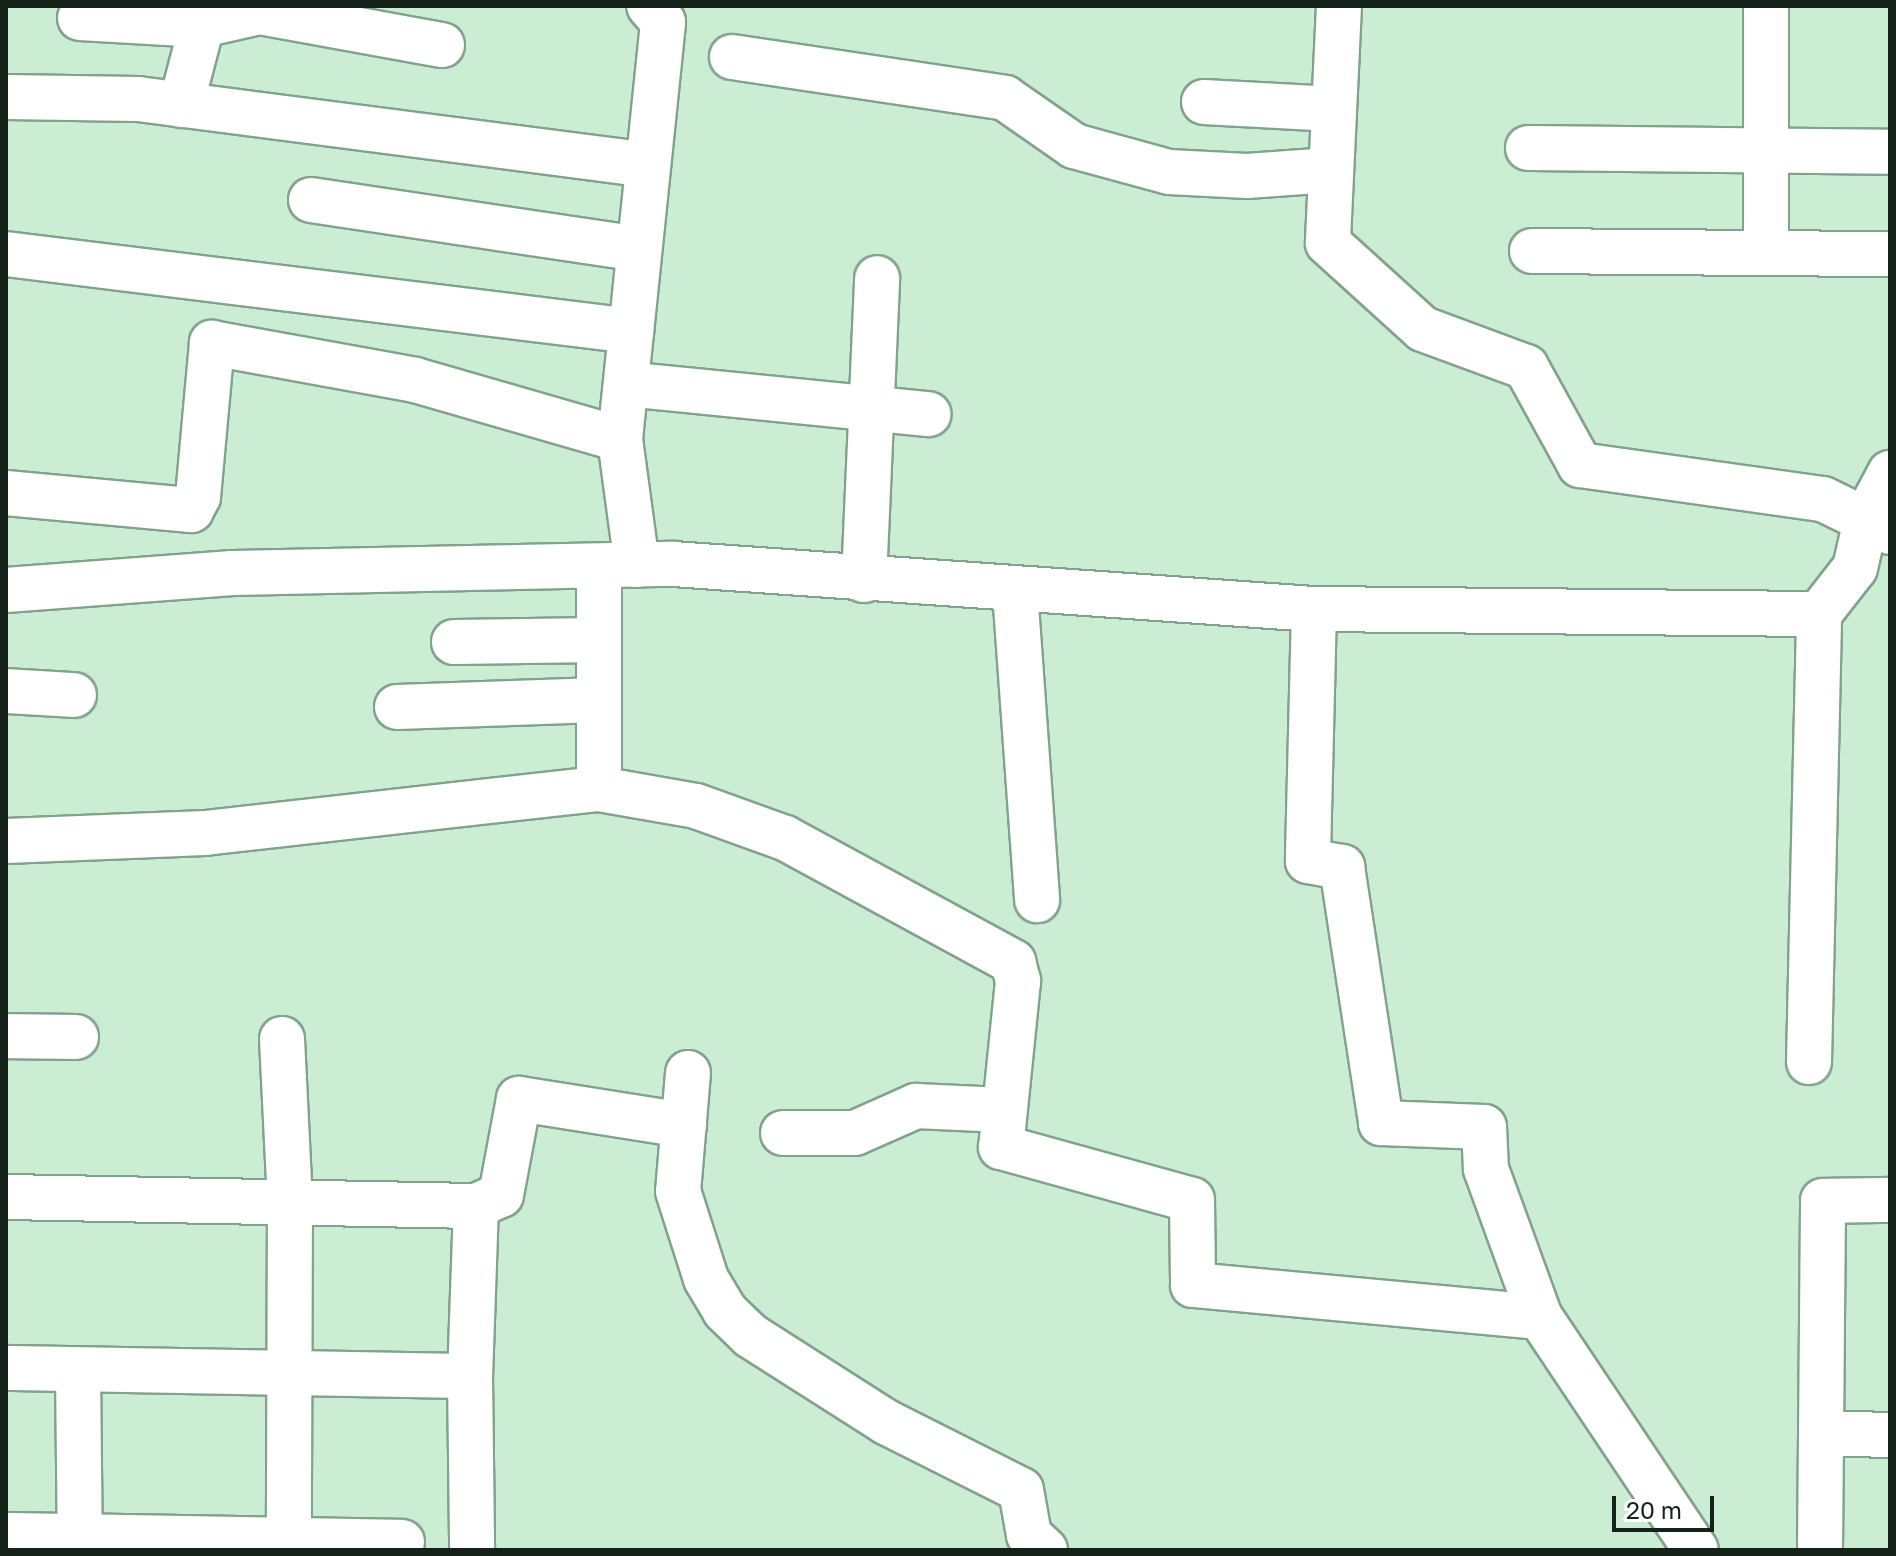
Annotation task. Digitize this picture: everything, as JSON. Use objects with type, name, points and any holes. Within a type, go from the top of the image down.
[{"type":"street","points":[[599,789],[599,640],[618,565],[620,439],[663,22],[649,6]]},
{"type":"street","points":[[1339,6],[1328,243],[1423,329],[1526,367],[1580,465],[1823,499],[1878,524]]},
{"type":"street","points":[[1766,6],[1766,252]]},
{"type":"street","points":[[80,18],[202,25],[261,9],[442,45]]},
{"type":"street","points":[[181,105],[202,25]]},
{"type":"street","points":[[732,57],[1005,98],[1074,146],[1169,172],[1247,176],[1331,170]]},
{"type":"street","points":[[6,97],[181,105],[648,165]]},
{"type":"street","points":[[1204,102],[1334,109]]},
{"type":"street","points":[[1528,148],[1890,152]]},
{"type":"street","points":[[311,200],[639,249]]},
{"type":"street","points":[[1532,251],[1890,254]]},
{"type":"street","points":[[6,254],[631,331]]},
{"type":"street","points":[[864,580],[877,278]]},
{"type":"street","points":[[6,493],[191,510],[198,497],[212,343],[415,380],[620,439]]},
{"type":"street","points":[[626,384],[871,412],[929,414]]},
{"type":"street","points":[[1809,1062],[1819,614],[1855,568],[1878,524],[1890,473]]},
{"type":"street","points":[[6,590],[232,573],[618,565],[1314,609],[1819,614]]},
{"type":"street","points":[[1015,591],[1037,900]]},
{"type":"street","points":[[1314,609],[1308,861],[1342,867],[1381,1123],[1484,1127],[1486,1169],[1540,1317],[1696,1550]]},
{"type":"street","points":[[454,642],[599,640]]},
{"type":"street","points":[[6,691],[74,695]]},
{"type":"street","points":[[397,707],[599,700]]},
{"type":"street","points":[[6,841],[205,833],[599,789],[696,806],[785,838],[1013,962],[1018,981],[999,1138],[1009,1153],[1192,1200],[1190,1276],[1193,1285],[1204,1290],[1540,1317]]},
{"type":"street","points":[[6,1036],[76,1037]]},
{"type":"street","points":[[282,1039],[290,1203],[289,1546]]},
{"type":"street","points":[[688,1073],[678,1191],[706,1279],[725,1311],[751,1336],[886,1422],[1021,1490],[1029,1535],[1045,1550]]},
{"type":"street","points":[[6,1197],[476,1206],[501,1195],[519,1099],[684,1125]]},
{"type":"street","points":[[783,1133],[855,1133],[916,1106],[1003,1110]]},
{"type":"street","points":[[1820,1550],[1823,1201],[1890,1200]]},
{"type":"street","points":[[472,1550],[470,1376],[476,1206]]},
{"type":"street","points":[[6,1368],[470,1376]]},
{"type":"street","points":[[78,1370],[80,1543]]},
{"type":"street","points":[[1821,1433],[1890,1435]]},
{"type":"street","points":[[6,1535],[80,1543],[289,1546],[402,1542]]}]
